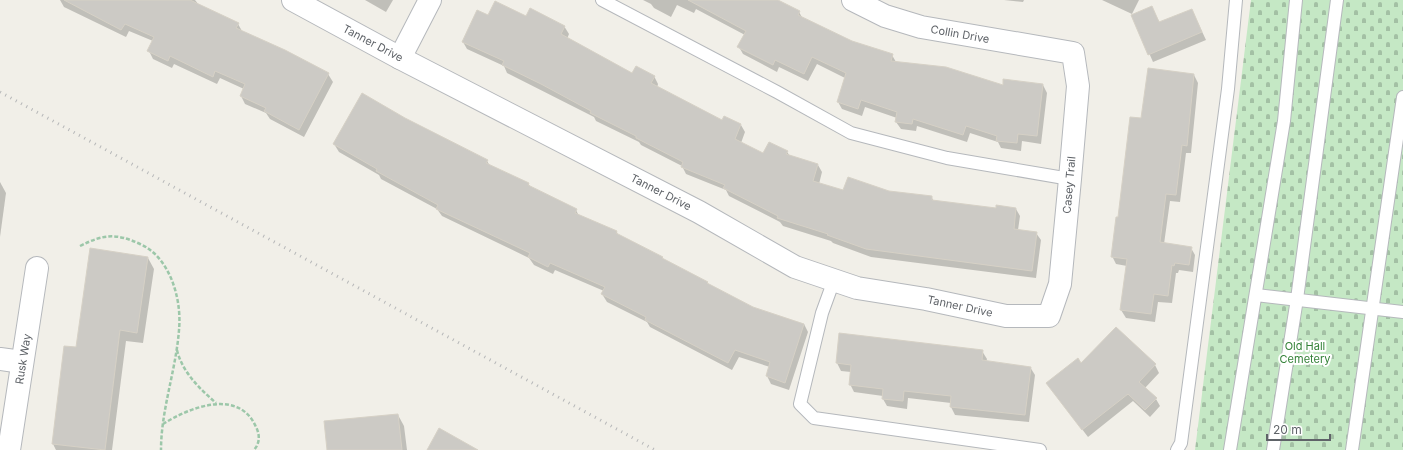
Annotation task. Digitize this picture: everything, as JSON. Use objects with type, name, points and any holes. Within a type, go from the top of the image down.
[{"type":"street","name":"Tanner Drive","points":[[293,0],[400,58],[699,212],[795,267],[856,288],[926,299],[1006,316],[1049,316]]},
{"type":"street","points":[[400,58],[430,0]]},
{"type":"street","name":"Collin Drive","points":[[853,0],[885,16],[920,27],[1073,53]]},
{"type":"street","name":"Casey Trail","points":[[1049,316],[1060,284],[1070,179],[1078,86],[1073,53]]},
{"type":"street","name":"Rusk Way","points":[[9,450],[37,268]]},
{"type":"street","points":[[0,359],[22,362]]},
{"type":"lane","points":[[602,0],[778,92],[851,133],[947,158],[1070,179]]},
{"type":"lane","points":[[1177,450],[1181,443],[1228,89],[1236,0]]},
{"type":"lane","points":[[1230,450],[1284,120],[1296,0]]},
{"type":"lane","points":[[1273,450],[1297,299],[1337,0]]},
{"type":"lane","points":[[1352,450],[1403,97]]},
{"type":"lane","points":[[834,280],[822,313],[800,404],[814,418],[1040,450]]},
{"type":"lane","points":[[1256,294],[1403,312]]},
{"type":"path","points":[[80,246],[104,236],[125,237],[148,247],[165,264],[177,301],[180,329],[163,424],[161,450]]},
{"type":"path","points":[[176,347],[184,366],[192,379],[216,404]]},
{"type":"path","points":[[163,424],[178,414],[198,406],[216,404],[236,408],[252,416],[259,433],[257,446],[254,450]]},
{"type":"green space","name":"Old Hall Cemetery","points":[[1251,0],[1403,0],[1403,450],[1195,450]]},
{"type":"building","points":[[64,0],[190,0],[239,23],[236,28],[285,50],[329,73],[299,130],[264,111],[266,108],[240,96],[245,84],[215,71],[213,77],[170,56],[168,61],[147,51],[154,37],[125,24],[121,30]]},
{"type":"building","points":[[688,0],[778,0],[800,11],[798,15],[852,41],[893,54],[891,61],[946,67],[1003,85],[1003,79],[1043,84],[1037,136],[1018,134],[1017,143],[996,141],[997,136],[966,126],[963,135],[913,119],[912,124],[895,122],[897,112],[861,100],[858,109],[837,102],[846,73],[812,57],[804,74],[775,60],[773,65],[737,47],[746,31]]},
{"type":"building","points":[[495,1],[526,16],[530,8],[565,26],[561,34],[632,73],[636,66],[655,76],[651,83],[722,120],[724,116],[741,124],[735,139],[763,153],[769,142],[788,151],[786,154],[818,164],[813,181],[843,190],[848,177],[889,191],[932,196],[932,200],[996,208],[996,205],[1016,208],[1014,229],[1037,232],[1032,271],[866,249],[827,235],[828,234],[777,218],[778,216],[723,188],[725,185],[681,167],[683,162],[590,113],[591,111],[541,84],[502,65],[504,61],[462,42],[477,10],[488,15]]},
{"type":"building","points":[[1152,6],[1159,22],[1192,9],[1202,32],[1148,55],[1131,15]]},
{"type":"building","points":[[1148,68],[1194,74],[1187,146],[1182,145],[1176,195],[1166,194],[1160,242],[1192,247],[1189,265],[1175,263],[1174,266],[1172,265],[1168,296],[1154,294],[1151,314],[1120,310],[1127,259],[1111,257],[1116,217],[1118,217],[1130,117],[1141,118]]},
{"type":"building","points":[[362,93],[405,118],[488,160],[486,163],[529,183],[528,185],[577,209],[575,213],[617,231],[616,233],[663,257],[662,258],[708,282],[707,283],[753,307],[804,324],[785,383],[766,376],[770,362],[735,350],[728,363],[645,320],[646,317],[601,294],[605,287],[550,263],[548,267],[528,257],[530,253],[436,209],[438,205],[376,171],[377,169],[333,144]]},
{"type":"building","points":[[90,248],[148,257],[137,333],[120,330],[105,450],[52,444],[64,346],[76,347]]},
{"type":"building","points":[[1116,327],[1156,364],[1139,382],[1157,398],[1145,410],[1128,394],[1082,430],[1046,383],[1078,358],[1081,363]]},
{"type":"building","points":[[839,333],[983,350],[982,360],[1031,367],[1025,415],[950,407],[951,396],[904,391],[903,401],[882,399],[883,389],[849,385],[851,365],[836,363]]},
{"type":"building","points":[[398,414],[402,450],[327,450],[324,421]]},
{"type":"building","points":[[439,428],[478,450],[427,450]]},
{"type":"railway","points":[[0,92],[655,450]]}]
